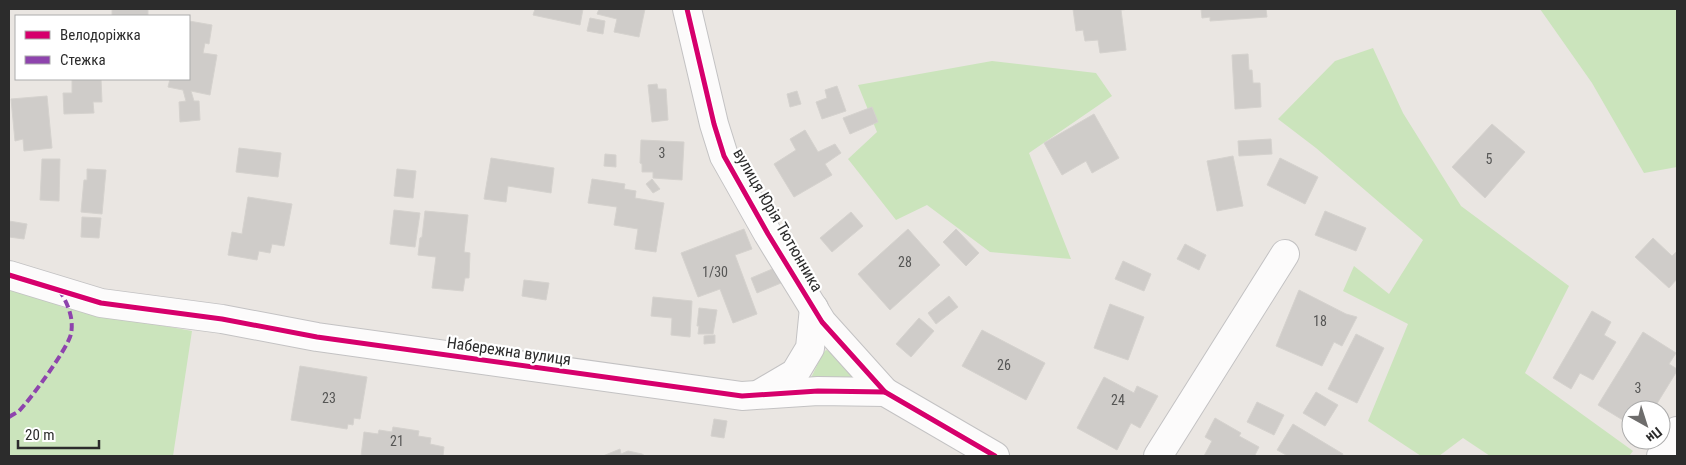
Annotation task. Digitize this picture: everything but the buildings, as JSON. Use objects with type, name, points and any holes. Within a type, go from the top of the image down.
[{"type":"street","name":"вулиця Юрія Тютюнника","points":[[687,9],[714,124],[724,156],[768,234],[822,322],[885,392]]},
{"type":"street","points":[[1158,456],[1285,254]]},
{"type":"street","name":"Набережна вулиця","points":[[9,275],[101,303],[222,319],[317,338],[742,396],[818,391],[885,392],[995,456]]},
{"type":"street","points":[[756,396],[795,372],[810,348],[814,308]]},
{"type":"street","points":[[1661,456],[1677,431]]},
{"type":"green space","points":[[1540,9],[1677,9],[1677,167],[1644,173],[1592,83]]},
{"type":"green space","points":[[1373,48],[1403,113],[1461,206],[1569,286],[1525,373],[1621,442],[1621,450],[1633,451],[1629,456],[1490,456],[1463,438],[1439,456],[1421,456],[1368,421],[1408,324],[1343,291],[1354,266],[1389,294],[1423,240],[1316,148],[1278,119],[1335,61]]},
{"type":"green space","points":[[992,61],[1096,73],[1112,96],[1029,153],[1071,259],[990,252],[927,205],[896,220],[848,159],[877,132],[858,85]]},
{"type":"green space","points":[[9,283],[62,307],[192,331],[173,456],[9,456]]},
{"type":"green space","points":[[826,350],[829,351],[860,381],[809,382]]},
{"type":"marked path","points":[[9,417],[19,411],[31,396],[56,362],[71,334],[71,317],[68,306],[59,290]]},
{"type":"cycle path","points":[[687,9],[714,124],[724,156],[768,234],[822,322],[885,392]]},
{"type":"cycle path","points":[[9,275],[101,303],[222,319],[317,337],[742,396],[818,391],[885,392],[995,456]]}]
